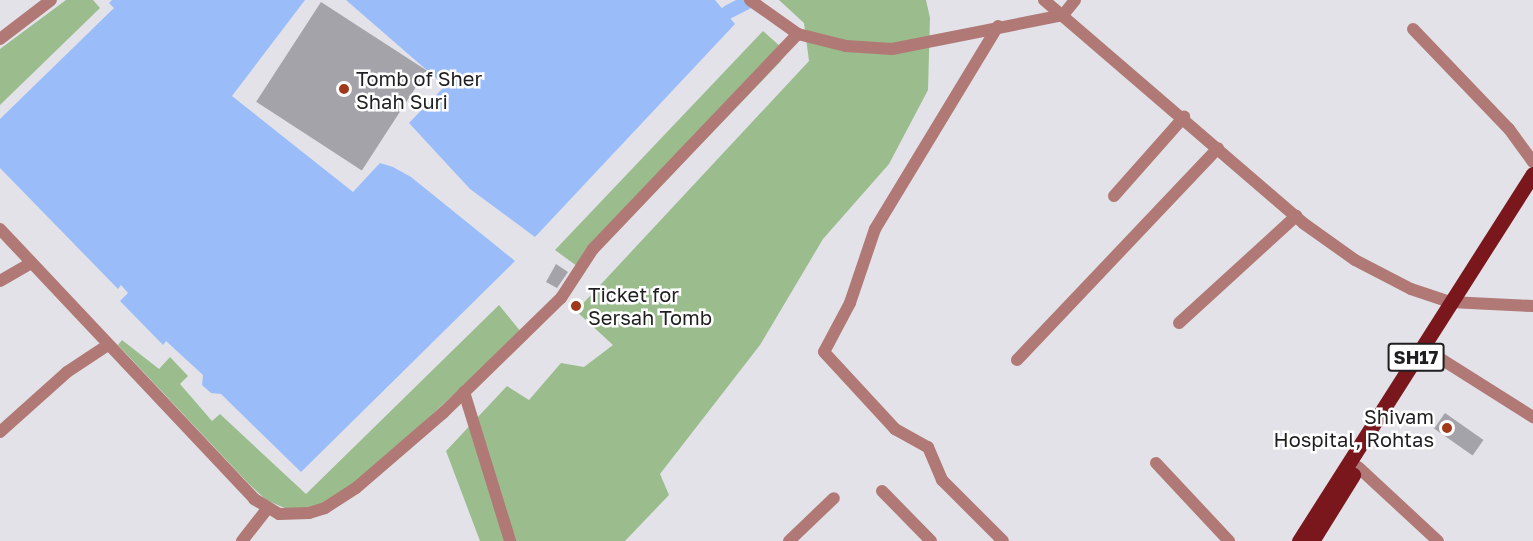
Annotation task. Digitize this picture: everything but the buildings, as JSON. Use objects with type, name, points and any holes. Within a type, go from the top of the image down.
[{"type":"main road","name":"SH17","points":[[1312,541],[1430,352],[1455,303],[1533,174]]},
{"type":"main road","name":"SH17","points":[[1299,541],[1455,303],[1533,190]]},
{"type":"street","points":[[0,39],[51,0]]},
{"type":"street","points":[[750,0],[798,34],[846,46],[892,49],[998,26],[1063,15],[1075,0]]},
{"type":"street","points":[[1044,0],[1184,117],[1296,216],[1363,264],[1412,289],[1455,303],[1533,306]]},
{"type":"street","points":[[996,539],[942,480],[928,447],[895,429],[824,352],[847,310],[875,229],[998,26]]},
{"type":"street","points":[[1413,29],[1509,129],[1533,162]]},
{"type":"street","points":[[0,229],[108,345],[267,509],[279,514],[309,513],[340,500],[464,392],[561,298],[593,249],[798,34]]},
{"type":"street","points":[[1114,196],[1184,117]]},
{"type":"street","points":[[1017,360],[1218,148]]},
{"type":"street","points":[[1179,323],[1296,216]]},
{"type":"street","points":[[0,281],[31,263]]},
{"type":"street","points":[[0,432],[67,372],[108,345]]},
{"type":"street","points":[[1430,352],[1533,417]]},
{"type":"street","points":[[464,392],[510,541]]},
{"type":"street","points":[[1156,463],[1229,541]]},
{"type":"street","points":[[1358,466],[1438,541]]},
{"type":"street","points":[[882,491],[931,541]]},
{"type":"street","points":[[789,541],[834,498]]},
{"type":"street","points":[[242,541],[267,509]]},
{"type":"green space","points":[[66,0],[93,0],[100,8],[0,105],[0,49]]},
{"type":"green space","points":[[779,0],[926,0],[930,18],[928,90],[889,164],[823,239],[760,345],[660,474],[669,495],[625,541],[480,541],[446,451],[507,386],[529,400],[561,363],[584,367],[613,345],[576,311],[809,61],[804,23]]},
{"type":"green space","points":[[763,31],[781,47],[781,61],[581,269],[555,250]]},
{"type":"green space","points":[[499,305],[521,332],[369,473],[323,504],[292,511],[266,500],[249,484],[118,345],[122,340],[159,369],[170,357],[188,376],[180,384],[212,421],[220,414],[306,494]]},
{"type":"water","points":[[112,0],[305,0],[232,96],[353,192],[380,163],[393,167],[411,177],[515,261],[301,472],[221,394],[211,393],[202,385],[203,375],[166,341],[163,345],[120,301],[128,293],[121,285],[118,289],[0,168],[0,119],[114,8],[109,3]]},
{"type":"water","points":[[346,0],[715,0],[735,24],[535,237],[470,189],[409,123],[445,86]]},
{"type":"waterway","points":[[728,12],[752,0]]},
{"type":"place","name":"Tomb of Sher Shah Suri","points":[[344,89]]},
{"type":"place","name":"Ticket for Sersah Tomb","points":[[576,306]]},
{"type":"place","name":"Shivam Hospital, Rohtas","points":[[1447,428]]}]
